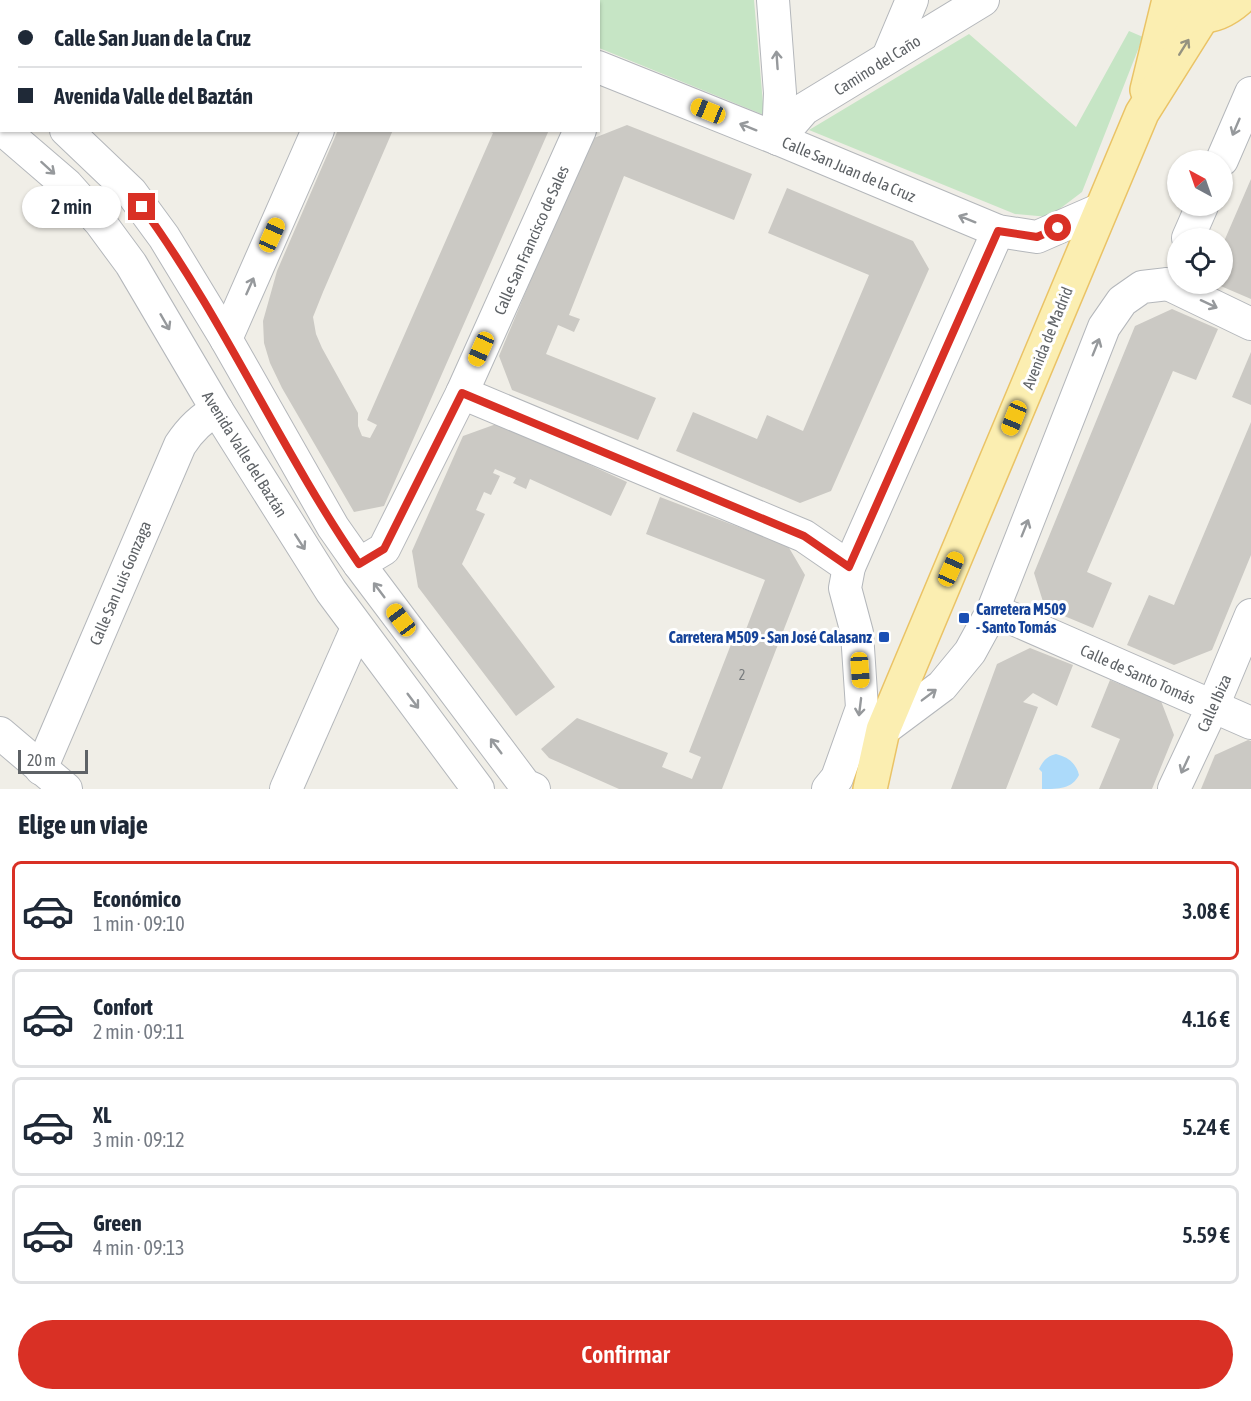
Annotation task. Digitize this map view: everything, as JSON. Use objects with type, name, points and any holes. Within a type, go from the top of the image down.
[{"type":"main road","points":[[1166,2],[1185,13],[1230,9]]},
{"type":"main road","name":"Avenida de Madrid","points":[[870,789],[883,730],[1142,113],[1166,2]]},
{"type":"main road","name":"Avenida de Madrid","points":[[1142,113],[1230,9]]},
{"type":"main road","name":"Avenida de Madrid","points":[[845,789],[883,730]]},
{"type":"street","points":[[773,0],[780,93],[778,139]]},
{"type":"street","points":[[888,57],[912,0]]},
{"type":"street","name":"Camino del Caño","points":[[778,139],[804,109],[983,0]]},
{"type":"street","name":"Calle San Juan de la Cruz","points":[[601,76],[778,139],[998,231],[1037,237],[1101,209]]},
{"type":"street","points":[[1226,150],[1251,93]]},
{"type":"street","name":"Avenida Valle del Baztán","points":[[5,132],[67,185],[100,222],[131,264],[217,410],[318,571],[357,628],[478,789]]},
{"type":"street","points":[[68,132],[131,192],[164,237],[226,339],[333,527],[525,785],[534,789]]},
{"type":"street","points":[[226,339],[317,132]]},
{"type":"street","name":"Calle San Francisco de Sales","points":[[359,564],[384,549],[462,393],[579,132]]},
{"type":"street","points":[[828,789],[837,778],[862,708],[857,633],[845,588],[849,567],[998,231]]},
{"type":"street","name":"Avenida de Madrid","points":[[883,730],[942,686],[970,652],[993,610],[1104,327],[1122,301],[1142,287],[1167,276]]},
{"type":"street","points":[[1205,294],[1251,324]]},
{"type":"street","points":[[462,393],[804,536],[849,567]]},
{"type":"street","name":"Calle San Luis Gonzaga","points":[[41,769],[180,445],[187,435],[217,410]]},
{"type":"street","name":"Calle de Santo Tomás","points":[[993,610],[1251,723]]},
{"type":"street","name":"Calle Ibiza","points":[[1174,789],[1213,706],[1251,615]]},
{"type":"street","points":[[286,789],[357,628]]},
{"type":"street","points":[[0,733],[66,789]]},
{"type":"green space","points":[[600,0],[754,0],[764,115],[600,48]]},
{"type":"green space","points":[[1129,31],[1143,37],[1082,192],[1049,217],[1015,214],[809,130],[969,34],[1076,127]]},
{"type":"water","points":[[1056,754],[1071,761],[1079,775],[1069,786],[1042,789],[1042,772],[1039,769],[1046,759]]},
{"type":"building","points":[[627,125],[752,174],[734,220],[624,176],[569,315],[580,319],[574,332],[558,325],[546,354],[656,398],[638,440],[512,390],[499,356],[589,140]]},
{"type":"building","points":[[337,132],[392,132],[313,317],[316,334],[322,348],[358,413],[358,426],[362,436],[370,438],[377,425],[367,420],[493,133],[491,132],[548,132],[384,506],[354,512],[282,388],[270,363],[264,343],[263,321],[277,271]]},
{"type":"building","points":[[1251,179],[1251,299],[1233,291],[1233,228],[1230,228]]},
{"type":"building","points":[[787,188],[913,241],[929,269],[831,491],[800,503],[676,451],[693,412],[757,439],[767,415],[803,431],[869,275],[768,233]]},
{"type":"building","points":[[1172,309],[1218,329],[1196,380],[1173,371],[1087,572],[1112,583],[1093,628],[1045,608],[1034,573],[1135,326]]},
{"type":"building","points":[[1251,352],[1251,405],[1232,397]]},
{"type":"building","points":[[1251,422],[1251,555],[1212,650],[1174,665],[1127,645],[1149,595],[1174,605]]},
{"type":"building","points":[[499,423],[627,482],[611,516],[530,479],[526,489],[513,483],[516,478],[495,469],[493,473],[500,476],[491,495],[484,492],[476,510],[485,514],[462,564],[555,687],[516,716],[418,587],[412,551],[463,436]]},
{"type":"building","points":[[660,497],[788,546],[805,575],[722,789],[619,789],[549,758],[541,749],[577,718],[668,753],[662,767],[692,779],[701,757],[689,752],[737,629],[745,632],[765,580],[646,534]]},
{"type":"building","points":[[1030,648],[1073,665],[1057,706],[1033,693],[1023,702],[1038,707],[1006,789],[951,789],[997,664]]},
{"type":"building","points":[[1110,680],[1161,701],[1174,735],[1152,789],[1099,789],[1120,739],[1091,727]]},
{"type":"building","points":[[1248,740],[1251,741],[1251,789],[1201,789],[1215,755]]},
{"type":"place","name":"Carretera M509 - Santo Tomás","points":[[964,618]]},
{"type":"place","name":"Carretera M509 - San José Calasanz","points":[[884,637]]},
{"type":"route","points":[[142,207],[164,237],[226,339],[333,527],[359,564],[384,549],[462,393],[804,536],[849,567],[998,231],[1037,237],[1058,228]]}]
